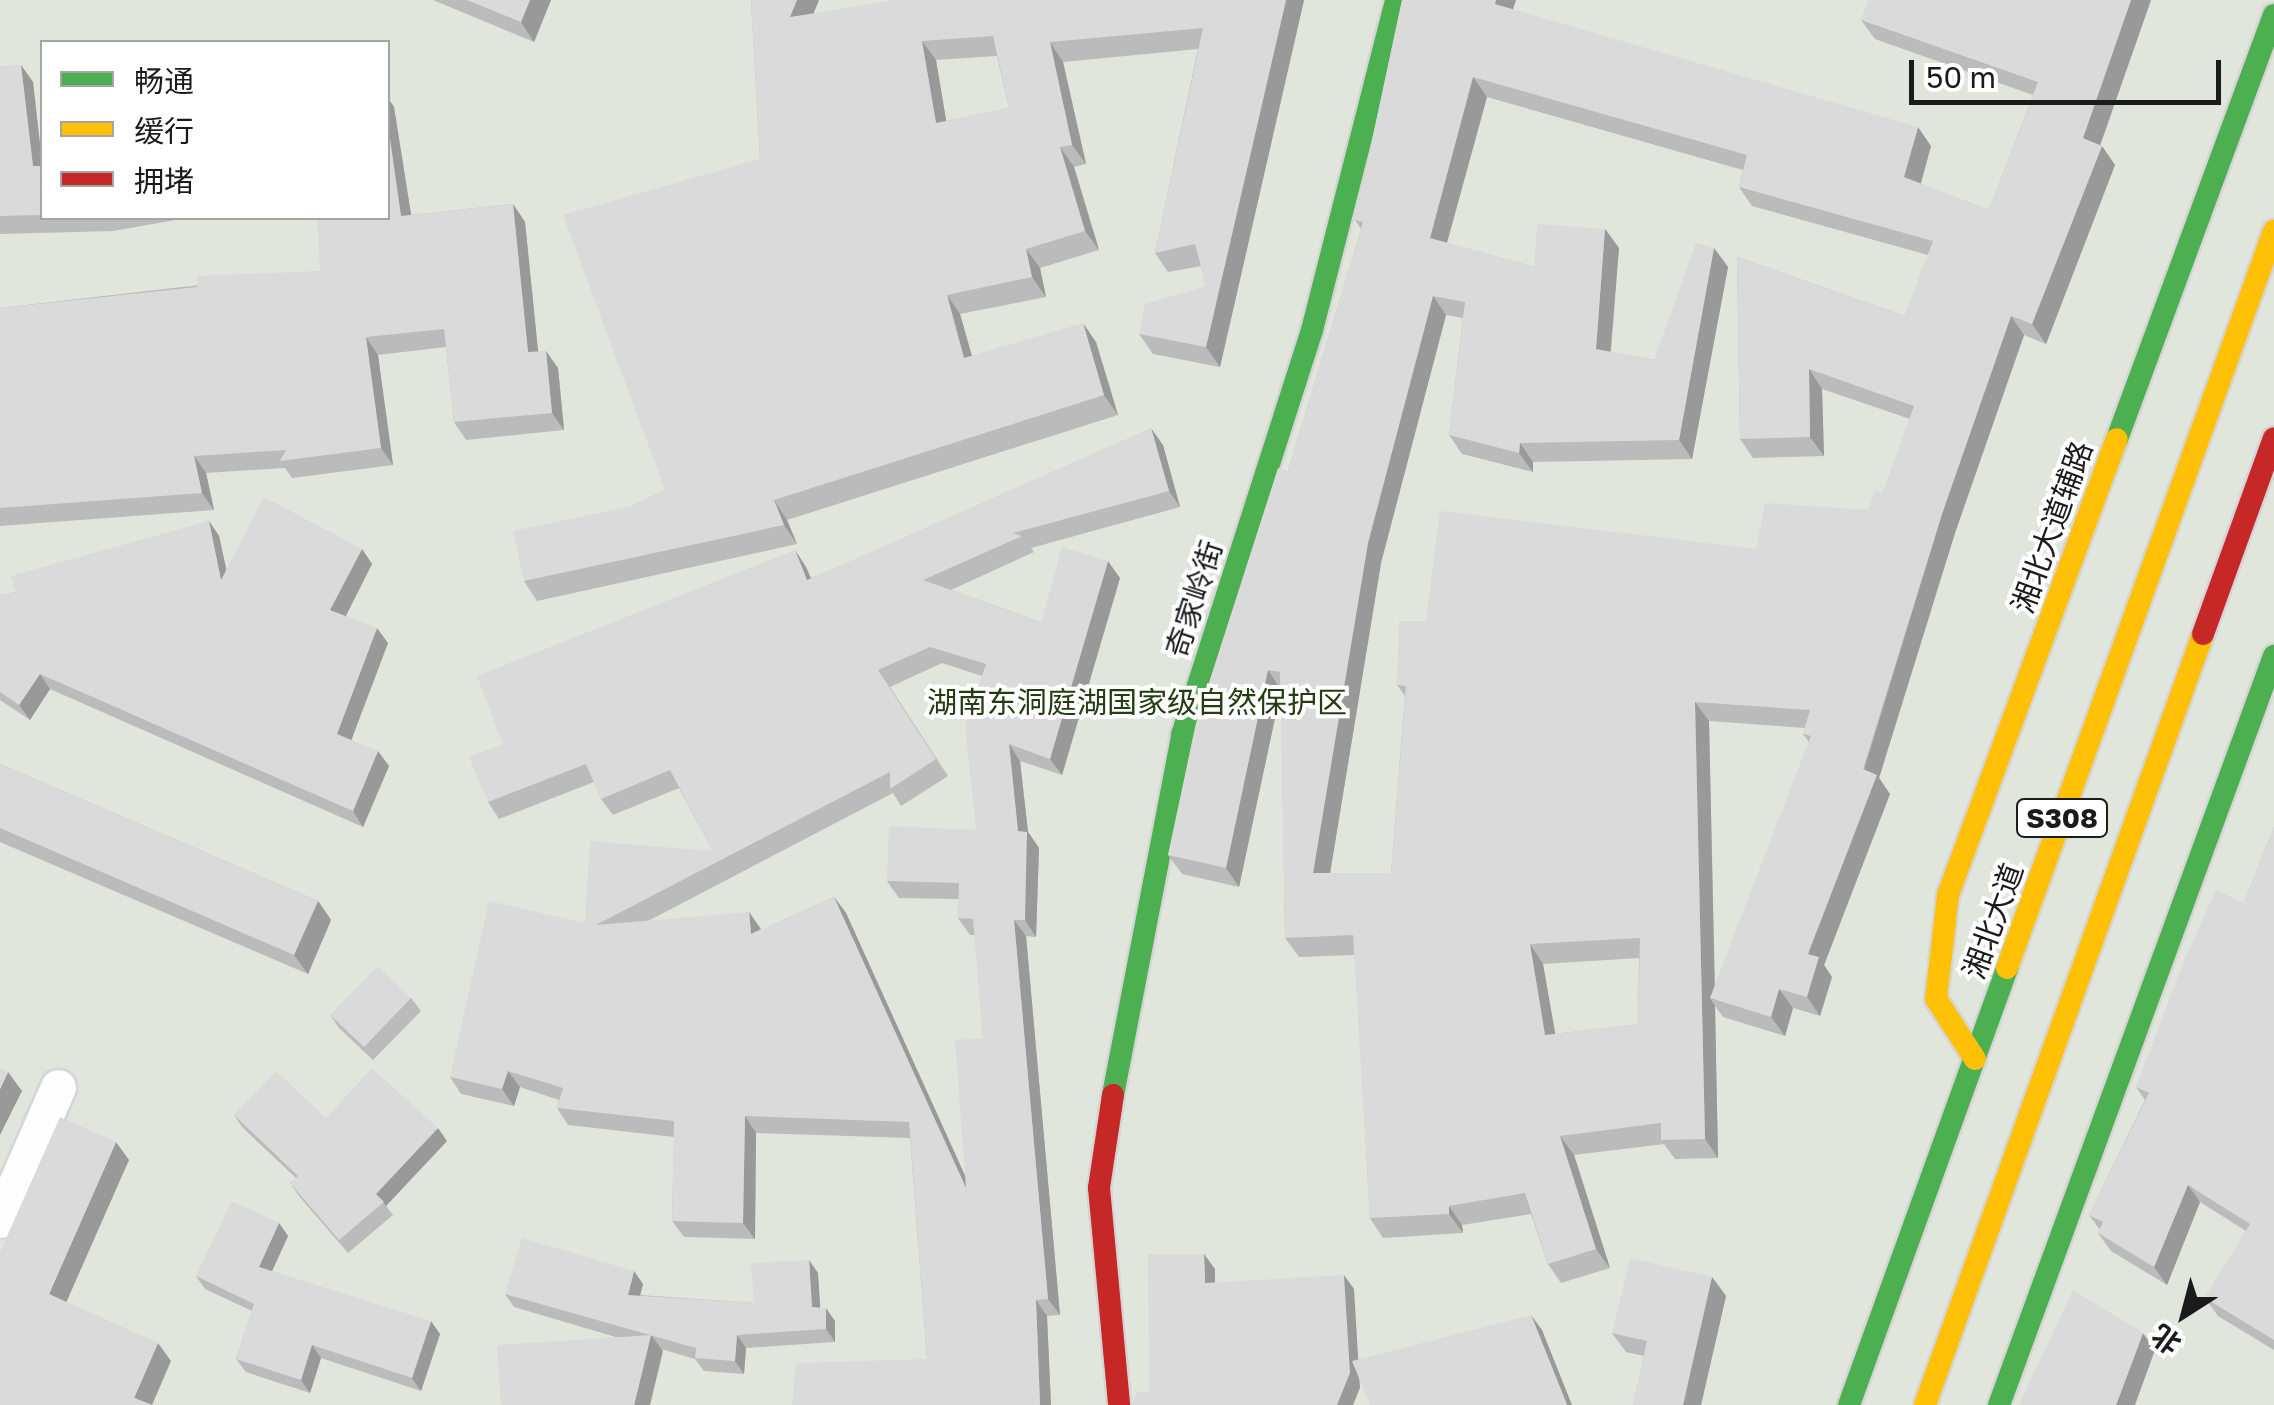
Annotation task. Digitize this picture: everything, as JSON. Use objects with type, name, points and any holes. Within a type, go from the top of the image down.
[{"type":"main road","name":"奇家岭街","points":[[1119,1405],[1100,1188],[1128,982],[1182,735],[1312,330],[1396,0]]},
{"type":"main road","name":"湘北大道辅路","points":[[1975,1059],[1936,998],[1948,895],[2274,15]]},
{"type":"main road","name":"湘北大道","points":[[1849,1405],[2274,231]]},
{"type":"main road","name":"S308","points":[[1925,1405],[2274,438]]},
{"type":"main road","points":[[1999,1405],[2274,656]]},
{"type":"street","points":[[1,1217],[58,1087]]},
{"type":"green space","name":"湖南东洞庭湖国家级自然保护区","points":[[0,0],[2274,0],[2274,1405],[0,1405]]},
{"type":"building","points":[[467,0],[530,0],[521,22]]},
{"type":"building","points":[[751,0],[797,0],[790,17],[899,0],[1286,0],[1206,347],[1139,334],[1145,304],[1206,286],[1195,244],[1155,253],[1203,28],[1050,42],[1072,145],[1060,147],[1085,231],[1026,249],[1032,277],[947,295],[964,358],[1083,323],[1104,395],[774,500],[784,525],[524,581],[513,531],[632,506],[665,490],[563,215],[760,159]],"holes":[[[993,36],[1009,108],[936,123],[922,41]]]},
{"type":"building","points":[[1402,0],[1496,0],[1495,4],[1918,127],[1904,177],[1989,210],[2038,82],[1861,20],[1868,0],[2131,0],[2083,138],[2102,146],[2032,324],[2011,316],[1942,514],[1863,769],[1877,775],[1808,954],[1819,957],[1807,997],[1779,989],[1771,1017],[1710,998],[1811,736],[1803,734],[1810,710],[1695,702],[1705,1139],[1661,1140],[1661,1123],[1560,1136],[1596,1249],[1548,1264],[1525,1193],[1449,1206],[1449,1214],[1370,1218],[1353,935],[1285,938],[1280,672],[1268,670],[1226,868],[1168,855],[1196,723],[1278,468],[1288,471],[1363,222],[1355,220]],"holes":[[[1473,77],[1747,155],[1739,187],[1933,241],[1905,316],[1737,257],[1740,439],[1810,437],[1809,369],[1914,406],[1883,493],[1875,490],[1868,510],[1765,503],[1756,549],[1440,511],[1426,621],[1399,621],[1397,685],[1406,686],[1391,873],[1313,873],[1368,543],[1433,296],[1465,302],[1449,435],[1519,453],[1520,443],[1679,440],[1714,248],[1696,243],[1654,360],[1596,349],[1605,229],[1537,224],[1534,267],[1430,238]],[[1640,938],[1638,1024],[1545,1035],[1530,944]]]},
{"type":"building","points":[[21,65],[33,166],[40,166],[40,215],[0,216],[0,67]]},
{"type":"building","points":[[390,139],[401,216],[513,204],[528,352],[546,351],[552,413],[454,422],[444,329],[366,337],[381,448],[280,461],[286,450],[194,456],[202,493],[0,508],[0,308],[197,287],[197,276],[320,271],[317,220],[390,220]]},
{"type":"building","points":[[1151,428],[1169,491],[1013,533],[1022,536],[923,580],[1041,622],[1062,547],[1108,561],[1050,759],[1009,744],[1018,831],[1027,832],[1025,920],[1014,920],[1048,1299],[1036,1300],[1040,1405],[792,1405],[796,1363],[927,1359],[909,1122],[745,1116],[743,1223],[672,1221],[674,1121],[557,1108],[563,1088],[508,1071],[502,1089],[450,1077],[489,901],[585,923],[590,841],[713,851],[670,770],[601,799],[586,764],[488,802],[469,757],[503,744],[477,676],[795,550],[807,580]],"holes":[[[930,647],[986,664],[965,726],[976,830],[889,826],[887,881],[959,883],[958,918],[973,919],[983,1038],[955,1040],[966,1188],[834,897],[751,934],[749,912],[596,925],[890,772],[890,789],[936,759],[878,670]]]},
{"type":"building","points":[[264,497],[362,549],[330,610],[377,628],[337,734],[378,751],[353,811],[40,674],[19,705],[0,692],[0,595],[16,592],[11,576],[209,521],[221,580]]},
{"type":"building","points":[[0,764],[318,901],[294,955],[0,828]]},
{"type":"building","points":[[2274,827],[2274,1340],[2205,1298],[2250,1224],[2188,1185],[2154,1267],[2098,1233],[2103,1222],[2089,1215],[2149,1093],[2136,1087],[2183,963],[2216,890],[2244,903]]},
{"type":"building","points":[[378,966],[411,998],[364,1047],[330,1015]]},
{"type":"building","points":[[0,1068],[8,1072],[0,1089]]},
{"type":"building","points":[[372,1068],[438,1128],[376,1194],[384,1202],[339,1240],[290,1183],[298,1176],[234,1115],[276,1071],[326,1118]]},
{"type":"building","points":[[60,1117],[116,1142],[49,1294],[158,1343],[134,1398],[152,1405],[0,1405],[0,1252]]},
{"type":"building","points":[[232,1201],[279,1223],[259,1267],[431,1321],[412,1378],[312,1345],[301,1380],[236,1359],[254,1304],[196,1276]]},
{"type":"building","points":[[522,1238],[634,1271],[628,1295],[754,1303],[751,1263],[809,1260],[812,1307],[826,1308],[826,1329],[737,1335],[735,1361],[695,1358],[696,1348],[505,1294]]},
{"type":"building","points":[[1148,1254],[1204,1254],[1205,1283],[1344,1275],[1350,1373],[1337,1405],[1131,1405],[1137,1392],[1149,1391]]},
{"type":"building","points":[[1630,1258],[1712,1277],[1683,1405],[1633,1405],[1647,1341],[1612,1333]]},
{"type":"building","points":[[2073,1290],[2143,1333],[2116,1405],[2019,1405]]},
{"type":"building","points":[[1531,1315],[1567,1405],[1370,1405],[1352,1361]]},
{"type":"building","points":[[651,1335],[634,1405],[501,1405],[497,1345]]},
{"type":"traffic: fast","points":[[1113,1095],[1182,735],[1312,330],[1396,0]]},
{"type":"traffic: fast","points":[[2117,439],[2274,15]]},
{"type":"traffic: fast","points":[[1999,1405],[2274,656]]},
{"type":"traffic: fast","points":[[1849,1405],[2007,968]]},
{"type":"traffic: slow","points":[[2007,968],[2274,231]]},
{"type":"traffic: slow","points":[[1975,1059],[1936,999],[1948,895],[2117,439]]},
{"type":"traffic: slow","points":[[1925,1405],[2203,634]]},
{"type":"traffic: jam","points":[[2203,634],[2274,438]]},
{"type":"traffic: jam","points":[[1113,1095],[1099,1188],[1119,1405]]}]
